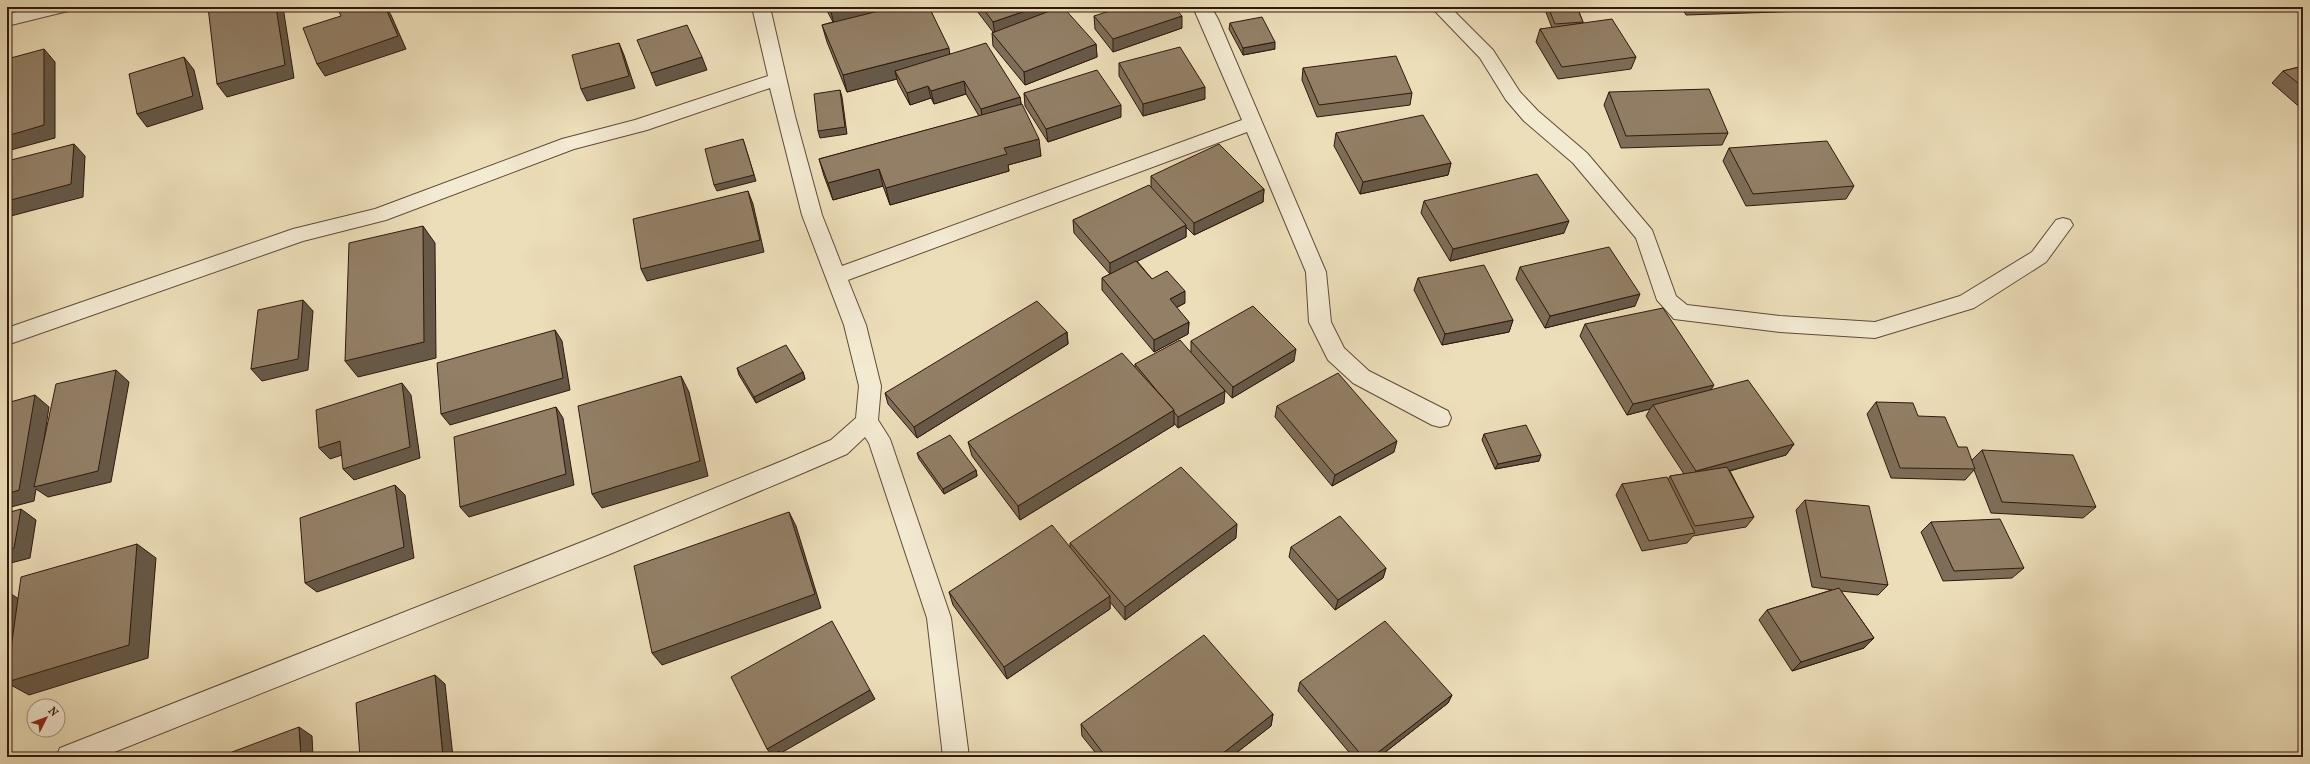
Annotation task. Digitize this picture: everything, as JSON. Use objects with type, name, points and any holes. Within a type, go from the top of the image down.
[{"type":"street","points":[[7,20],[62,7]]},
{"type":"street","points":[[761,7],[777,79],[812,215],[855,325],[870,386],[867,422],[880,439],[901,510],[939,618],[956,757]]},
{"type":"street","points":[[1202,7],[1209,19],[1316,272],[1320,322],[1336,354],[1361,377],[1440,418]]},
{"type":"street","points":[[1440,7],[1487,54],[1513,96],[1531,116],[1580,158],[1645,235],[1667,300],[1681,313],[1780,324],[1875,330],[1967,302],[2039,257],[2063,225]]},
{"type":"street","points":[[7,337],[300,234],[379,215],[569,144],[640,125],[777,79]]},
{"type":"street","points":[[836,276],[1252,123]]},
{"type":"street","points":[[69,757],[601,546],[795,466],[839,447],[867,422]]},
{"type":"building","points":[[208,7],[276,7],[285,65],[217,84]]},
{"type":"building","points":[[345,7],[385,7],[398,36],[317,64],[303,28],[341,16],[338,9]]},
{"type":"building","points":[[828,7],[847,7],[831,12]]},
{"type":"building","points":[[895,7],[929,7],[949,48],[843,75],[822,25]]},
{"type":"building","points":[[982,7],[1037,7],[993,22]]},
{"type":"building","points":[[1063,7],[1096,44],[1024,72],[992,33]]},
{"type":"building","points":[[1122,7],[1174,7],[1182,16],[1113,39],[1094,16]]},
{"type":"building","points":[[1548,7],[1577,7],[1583,22],[1555,24]]},
{"type":"building","points":[[1262,17],[1275,42],[1243,48],[1230,23]]},
{"type":"building","points":[[1612,19],[1636,57],[1562,67],[1540,29]]},
{"type":"building","points":[[687,25],[702,57],[651,73],[637,40]]},
{"type":"building","points":[[619,43],[629,76],[581,89],[572,55]]},
{"type":"building","points":[[986,43],[1020,97],[981,109],[964,81],[931,91],[928,86],[907,93],[895,71]]},
{"type":"building","points":[[1180,47],[1205,87],[1143,104],[1119,63]]},
{"type":"building","points":[[44,49],[44,125],[7,136],[7,59]]},
{"type":"building","points":[[1396,56],[1412,93],[1319,105],[1303,68]]},
{"type":"building","points":[[184,57],[193,96],[137,114],[129,74]]},
{"type":"building","points":[[2303,66],[2303,87],[2283,71]]},
{"type":"building","points":[[1097,70],[1121,105],[1046,129],[1024,93]]},
{"type":"building","points":[[1709,89],[1728,133],[1626,136],[1609,92]]},
{"type":"building","points":[[840,90],[845,127],[818,131],[814,94]]},
{"type":"building","points":[[1022,104],[1039,139],[1004,148],[1007,154],[886,188],[879,169],[828,183],[819,159]]},
{"type":"building","points":[[1423,115],[1451,163],[1363,182],[1336,133]]},
{"type":"building","points":[[743,139],[754,175],[714,185],[705,149]]},
{"type":"building","points":[[1827,141],[1854,186],[1753,194],[1729,148]]},
{"type":"building","points":[[74,144],[71,184],[7,201],[7,161]]},
{"type":"building","points":[[1219,144],[1264,189],[1194,223],[1151,176]]},
{"type":"building","points":[[1537,174],[1569,221],[1453,249],[1424,201]]},
{"type":"building","points":[[1149,185],[1186,225],[1110,263],[1073,220]]},
{"type":"building","points":[[748,191],[760,240],[641,269],[633,219]]},
{"type":"building","points":[[423,226],[424,342],[345,361],[349,243]]},
{"type":"building","points":[[1609,247],[1640,294],[1550,316],[1520,267]]},
{"type":"building","points":[[1136,261],[1152,279],[1167,271],[1185,291],[1170,299],[1189,322],[1154,340],[1102,278]]},
{"type":"building","points":[[1484,265],[1513,320],[1445,334],[1418,278]]},
{"type":"building","points":[[303,300],[298,359],[251,369],[258,310]]},
{"type":"building","points":[[1037,301],[1067,332],[914,427],[885,393]]},
{"type":"building","points":[[1253,306],[1296,349],[1233,387],[1191,341]]},
{"type":"building","points":[[1663,308],[1714,385],[1633,404],[1585,324]]},
{"type":"building","points":[[555,330],[563,378],[441,414],[437,363]]},
{"type":"building","points":[[1180,340],[1225,391],[1178,417],[1174,410],[1135,364]]},
{"type":"building","points":[[786,345],[803,372],[754,397],[737,368]]},
{"type":"building","points":[[1122,353],[1174,410],[1018,506],[968,442]]},
{"type":"building","points":[[116,370],[98,471],[34,487],[56,384]]},
{"type":"building","points":[[1338,373],[1397,441],[1335,475],[1277,406]]},
{"type":"building","points":[[681,376],[700,461],[592,494],[578,406]]},
{"type":"building","points":[[1748,380],[1794,444],[1696,471],[1653,405]]},
{"type":"building","points":[[402,383],[410,447],[343,469],[340,441],[319,448],[316,410]]},
{"type":"building","points":[[35,395],[19,490],[7,494],[7,403]]},
{"type":"building","points":[[1876,402],[1913,403],[1918,416],[1945,417],[1958,447],[1967,447],[1975,469],[1900,468]]},
{"type":"building","points":[[556,407],[566,474],[460,507],[454,437]]},
{"type":"building","points":[[1526,425],[1541,455],[1498,464],[1484,434]]},
{"type":"building","points":[[950,435],[976,470],[943,489],[917,453]]},
{"type":"building","points":[[1982,450],[2073,455],[2096,507],[2002,502]]},
{"type":"building","points":[[1181,467],[1237,524],[1125,607],[1070,543]]},
{"type":"building","points":[[1727,467],[1754,517],[1695,526],[1670,476]]},
{"type":"building","points":[[1667,477],[1695,533],[1649,541],[1622,484]]},
{"type":"building","points":[[395,485],[404,547],[305,583],[300,518]]},
{"type":"building","points":[[1805,500],[1869,506],[1888,585],[1821,577]]},
{"type":"building","points":[[21,509],[14,548],[7,550],[7,513]]},
{"type":"building","points":[[789,512],[815,594],[652,653],[634,566]]},
{"type":"building","points":[[1340,516],[1386,568],[1338,600],[1291,547]]},
{"type":"building","points":[[2000,519],[2024,568],[1954,571],[1931,522]]},
{"type":"building","points":[[1052,525],[1110,596],[1004,667],[949,592]]},
{"type":"building","points":[[137,544],[129,645],[7,682],[21,577]]},
{"type":"building","points":[[1839,588],[1874,638],[1801,662],[1767,610]]},
{"type":"building","points":[[11,594],[7,611],[7,595]]},
{"type":"building","points":[[832,621],[870,690],[767,749],[731,677]]},
{"type":"building","points":[[1385,621],[1452,695],[1372,757],[1363,757],[1300,682]]},
{"type":"building","points":[[1204,635],[1273,714],[1218,757],[1106,757],[1081,724]]},
{"type":"building","points":[[435,675],[443,757],[360,757],[356,703]]},
{"type":"building","points":[[299,727],[301,757],[232,757],[232,752]]},
{"type":"building","points":[[779,751],[782,757],[769,757]]}]
